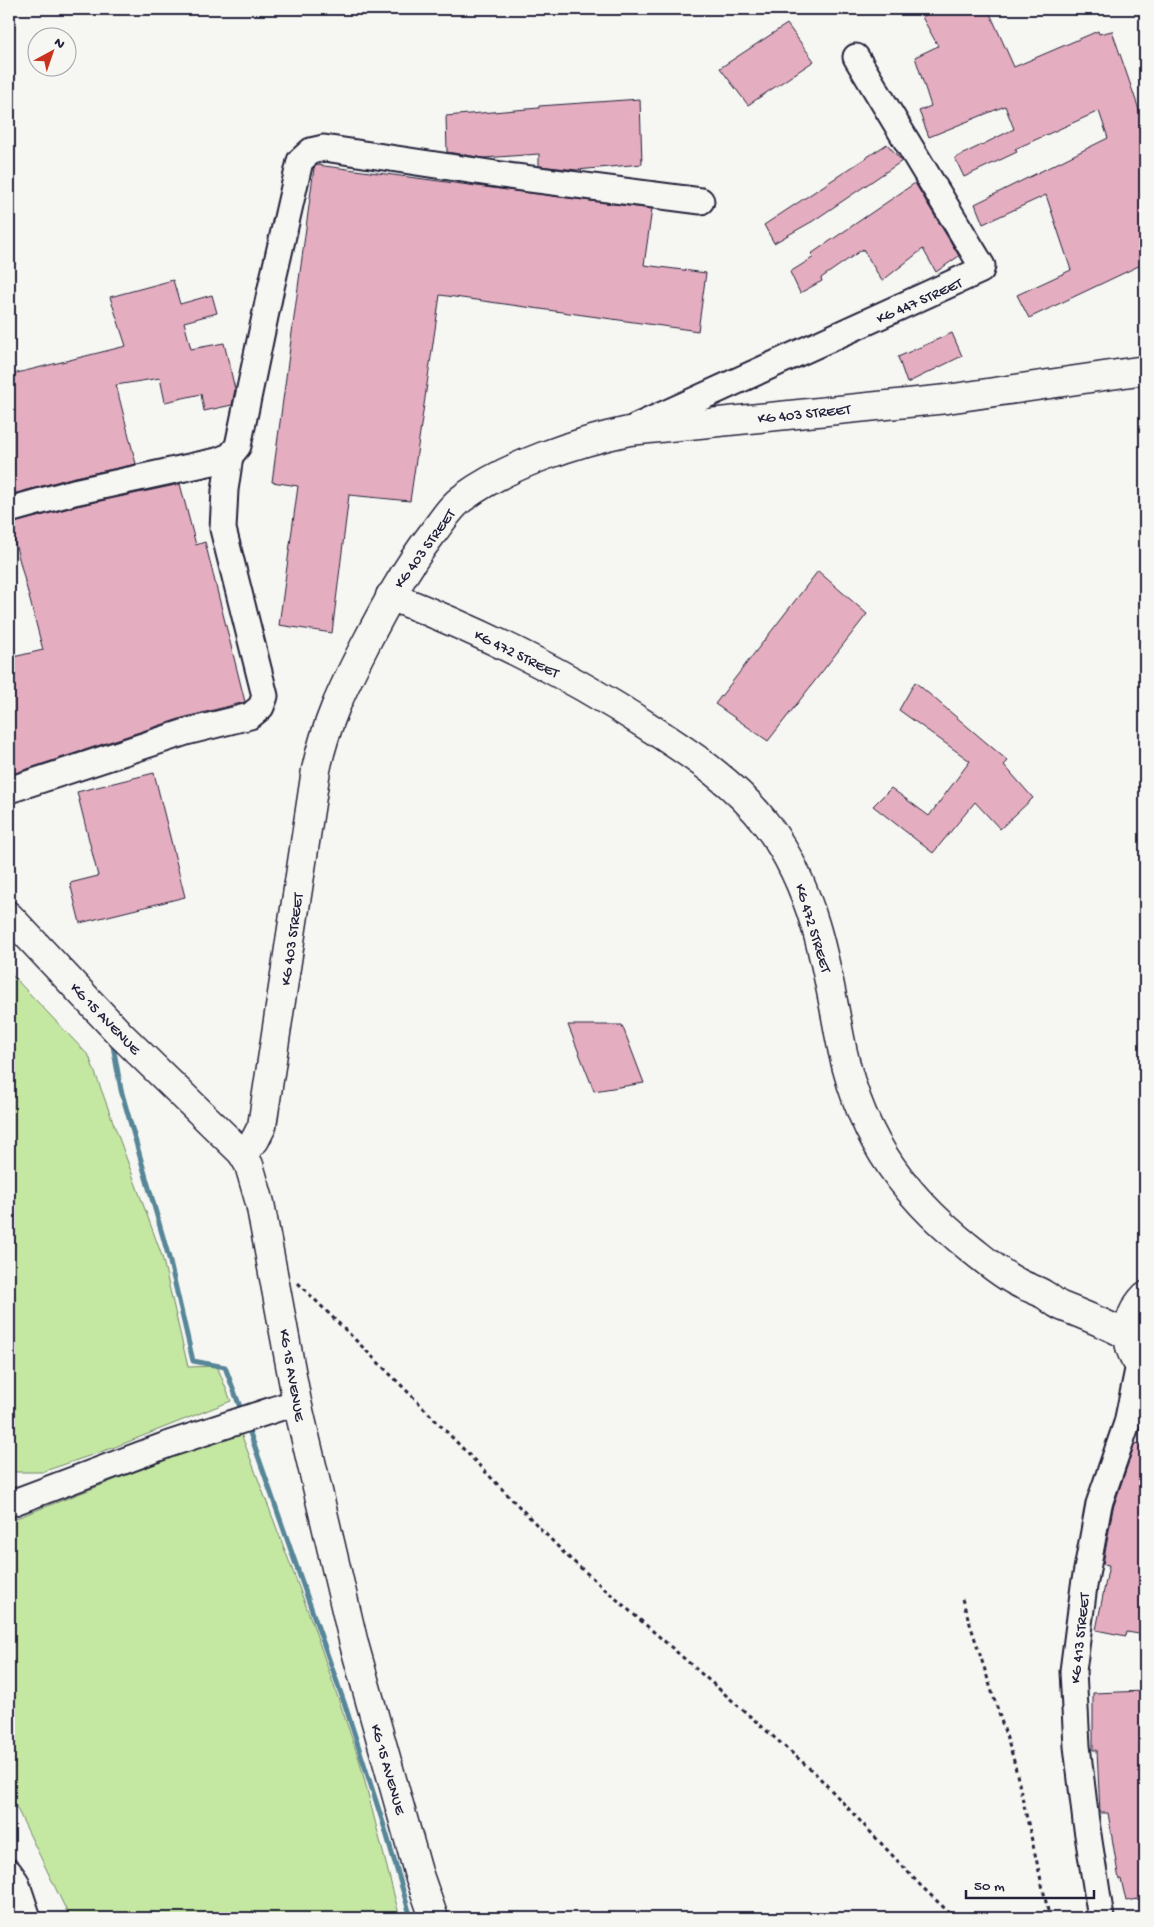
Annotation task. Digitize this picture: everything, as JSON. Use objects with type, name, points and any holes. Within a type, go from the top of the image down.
[{"type":"main road","name":"KG 403 STREET","points":[[242,1153],[255,1140],[262,1126],[316,770],[323,736],[334,707],[390,596],[424,544],[464,497],[513,470],[549,455],[600,437],[629,430],[947,399],[1145,370]]},
{"type":"main road","name":"KG 472 STREET","points":[[390,596],[438,615],[532,658],[623,709],[681,748],[744,798],[778,842],[799,878],[808,901],[831,986],[845,1065],[862,1118],[875,1144],[916,1199],[965,1244],[1015,1282],[1042,1293],[1058,1304],[1084,1314],[1127,1335]]},
{"type":"main road","name":"KG 15 AVENUE","points":[[9,916],[121,1035],[242,1153],[249,1165],[260,1203],[271,1257],[297,1402],[367,1690],[418,1872],[434,1918]]},
{"type":"main road","name":"KG 472 STREET","points":[[1084,1314],[1140,1302]]},
{"type":"main road","points":[[1140,1302],[1127,1335],[1132,1353],[1142,1368]]},
{"type":"street","name":"KG 447 STREET","points":[[629,430],[981,270],[982,266],[856,57]]},
{"type":"street","points":[[9,510],[74,492],[217,461],[230,456],[238,446],[300,161],[311,151],[324,148],[514,177],[701,201]]},
{"type":"street","points":[[9,790],[186,732],[244,718],[261,707],[265,696],[223,530],[230,456]]},
{"type":"street","name":"KG 413 STREET","points":[[1102,1918],[1080,1774],[1073,1671],[1084,1586],[1099,1504],[1127,1422],[1142,1368]]},
{"type":"street","name":"KG 413 STREET","points":[[1127,1422],[1145,1398]]},
{"type":"street","points":[[9,1504],[169,1444],[297,1402]]},
{"type":"street","points":[[9,1872],[16,1882],[28,1918]]},
{"type":"path","points":[[271,1257],[412,1396],[566,1555],[816,1774],[922,1887],[955,1918]]},
{"type":"path","points":[[962,1599],[1013,1757],[1048,1911],[1046,1918]]},
{"type":"green space","points":[[9,972],[89,1056],[162,1256],[188,1367],[217,1366],[231,1401],[115,1447],[42,1472],[9,1472]]},
{"type":"green space","points":[[240,1431],[312,1622],[359,1759],[400,1918],[70,1918],[9,1792],[9,1521]]},
{"type":"building","points":[[937,9],[988,9],[1014,67],[1098,31],[1099,34],[1112,31],[1145,127],[1145,263],[1029,318],[1017,295],[1071,270],[1046,195],[983,224],[975,204],[1108,138],[1099,111],[1015,149],[1017,152],[964,177],[955,158],[1014,129],[1005,106],[929,137],[919,111],[931,106],[915,57],[938,46],[922,17]]},
{"type":"building","points":[[787,24],[814,61],[748,105],[720,68]]},
{"type":"building","points":[[640,99],[642,164],[577,170],[539,166],[539,154],[484,158],[447,152],[446,116],[539,108],[539,106]]},
{"type":"building","points":[[887,144],[902,161],[813,221],[774,243],[764,225]]},
{"type":"building","points":[[317,165],[652,209],[644,265],[706,273],[698,331],[440,295],[410,501],[349,495],[332,633],[279,625],[298,486],[272,482],[314,168]]},
{"type":"building","points":[[915,183],[959,256],[936,272],[923,249],[882,281],[863,249],[821,278],[822,281],[800,293],[790,272],[814,257],[811,254]]},
{"type":"building","points":[[173,280],[180,304],[212,295],[217,313],[184,322],[191,349],[224,343],[235,389],[232,405],[204,411],[201,394],[165,402],[160,378],[116,385],[136,464],[71,478],[9,495],[9,375],[126,346],[110,297]]},
{"type":"building","points":[[952,333],[962,356],[907,383],[898,357]]},
{"type":"building","points":[[180,484],[196,545],[205,542],[245,702],[182,718],[9,775],[9,658],[43,650],[10,524],[77,506]]},
{"type":"building","points":[[818,571],[867,614],[768,741],[715,704]]},
{"type":"building","points":[[915,682],[1008,761],[1004,765],[1033,798],[1000,829],[975,802],[933,853],[873,806],[891,788],[929,816],[970,761],[899,710]]},
{"type":"building","points":[[154,773],[185,897],[80,923],[70,883],[98,876],[77,792]]},
{"type":"building","points":[[568,1025],[622,1025],[644,1083],[594,1091]]},
{"type":"building","points":[[1135,1443],[1145,1445],[1145,1635],[1127,1632],[1126,1636],[1096,1630],[1109,1565],[1103,1564],[1113,1508]]},
{"type":"building","points":[[1145,1691],[1145,1898],[1126,1901],[1121,1879],[1119,1880],[1108,1813],[1100,1813],[1097,1750],[1093,1750],[1093,1693]]},
{"type":"waterway","points":[[112,1040],[121,1090],[169,1258],[193,1361],[225,1367],[240,1407]]},
{"type":"waterway","points":[[250,1433],[345,1705],[385,1829],[411,1918]]}]
